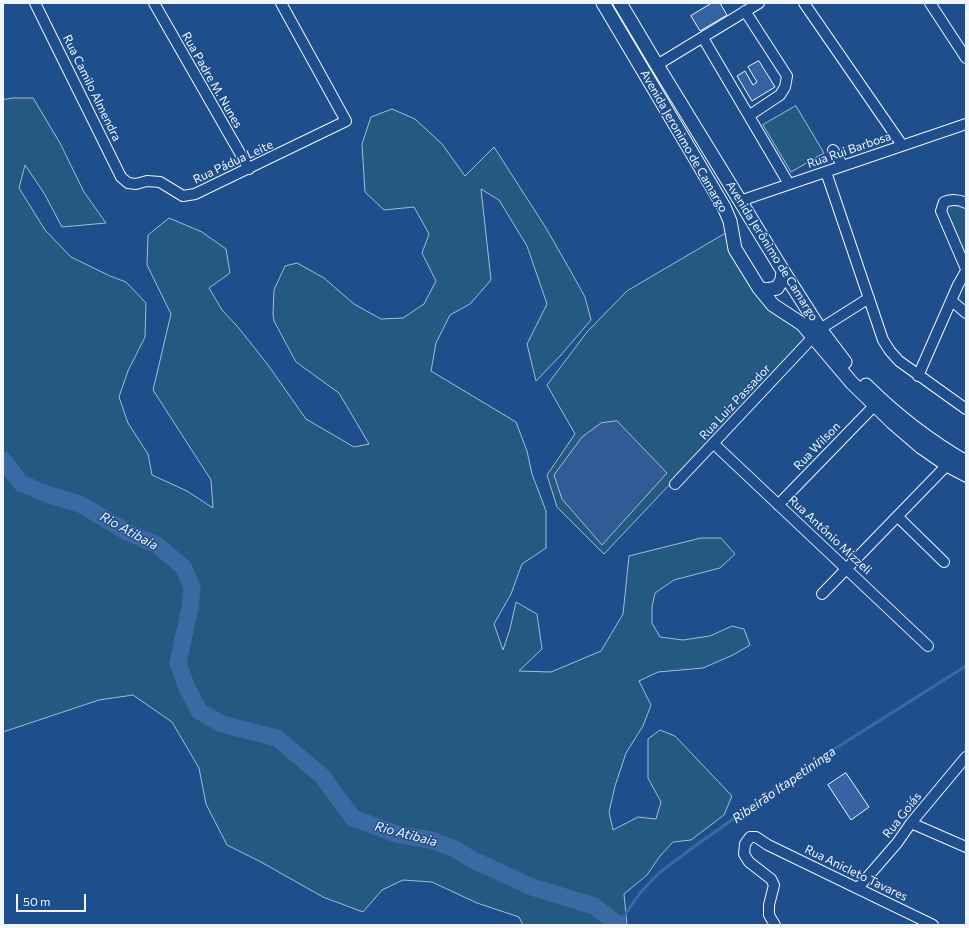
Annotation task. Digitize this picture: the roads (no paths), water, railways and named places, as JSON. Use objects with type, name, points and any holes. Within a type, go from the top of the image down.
[{"type":"main road","name":"Avenida Jeronimo de Camargo","points":[[603,3],[724,206],[730,222],[735,249],[759,288],[773,305],[816,333],[852,383],[874,406],[921,447],[946,465],[966,475]]},
{"type":"main road","name":"Avenida Jerônimo de Camargo","points":[[620,3],[784,272],[816,333],[878,397],[932,440],[966,462]]},
{"type":"main road","points":[[733,234],[739,226],[747,223],[756,226]]},
{"type":"main road","points":[[759,288],[766,290],[777,288],[782,280],[784,272]]},
{"type":"street","name":"Rua Camilo Almendra","points":[[35,3],[121,177],[128,183]]},
{"type":"street","name":"Rua Padre M. Nunes","points":[[154,3],[249,169]]},
{"type":"street","name":"Rua Pádua Leite","points":[[128,183],[136,184],[147,181],[160,182],[183,196],[196,194],[346,121],[281,3]]},
{"type":"street","points":[[657,65],[759,3]]},
{"type":"street","points":[[804,3],[902,146]]},
{"type":"street","points":[[930,3],[966,58]]},
{"type":"street","points":[[745,11],[787,76],[785,87],[780,94],[750,116]]},
{"type":"street","points":[[703,38],[790,184]]},
{"type":"street","name":"Rua Rui Barbosa","points":[[740,201],[966,124]]},
{"type":"street","points":[[833,150],[843,166]]},
{"type":"street","points":[[826,172],[883,340],[899,361],[966,409]]},
{"type":"street","points":[[918,376],[966,270],[941,211],[944,202],[950,200],[958,199],[966,203]]},
{"type":"street","name":"Rua Luiz Passador","points":[[676,484],[816,333],[869,298]]},
{"type":"street","points":[[952,301],[966,313]]},
{"type":"street","name":"Rua Wilson","points":[[778,505],[874,406]]},
{"type":"street","name":"Rua Antônio Mizzeli","points":[[714,444],[928,646]]},
{"type":"street","points":[[822,594],[898,517],[946,465]]},
{"type":"street","points":[[898,517],[944,562]]},
{"type":"street","name":"Rua Goiás","points":[[858,888],[897,843],[911,823],[966,757]]},
{"type":"street","points":[[911,823],[966,847]]},
{"type":"street","name":"Rua Anicleto Tavares","points":[[775,925],[769,915],[769,905],[774,885],[771,879],[749,862],[744,854],[745,844],[750,838],[756,837],[768,845],[933,925]]},
{"type":"waterway","name":"Rio Atibaia","points":[[3,460],[21,483],[49,495],[80,504],[127,532],[157,545],[183,567],[192,587],[190,607],[178,663],[187,688],[199,711],[222,724],[277,738],[322,776],[353,818],[396,834],[431,840],[453,848],[473,860],[532,887],[594,906],[618,925]]},
{"type":"waterway","name":"Ribeirão Itapetininga","points":[[623,925],[624,916],[640,893],[659,873],[817,760],[966,666]]}]
